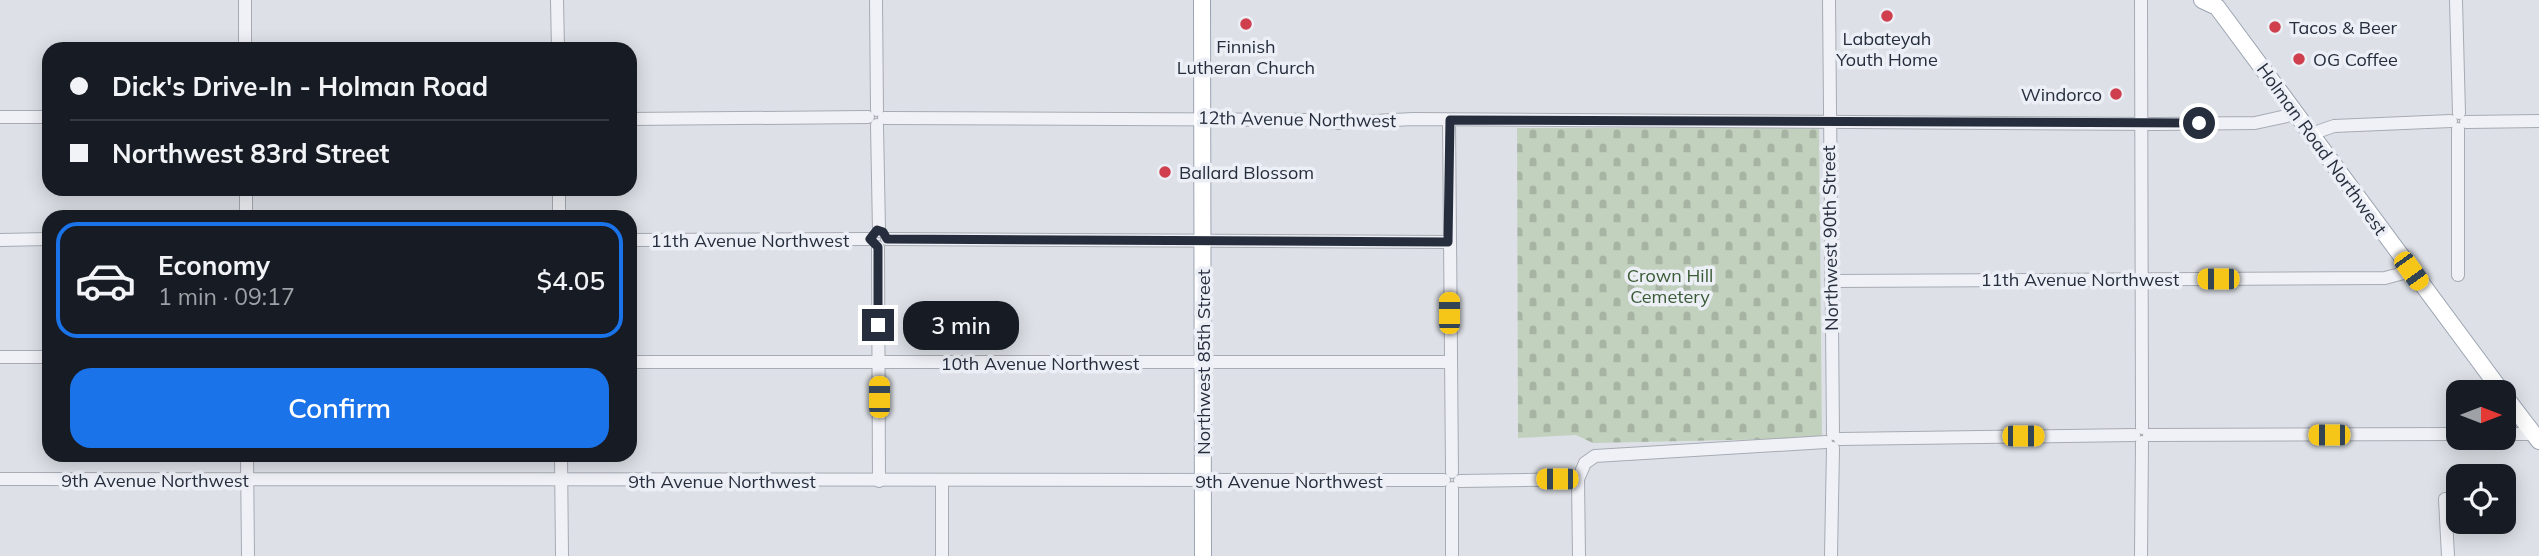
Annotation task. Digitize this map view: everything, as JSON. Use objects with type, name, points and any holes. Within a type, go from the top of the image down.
[{"type":"main road","name":"Northwest 85th Street","points":[[1202,0],[1203,556]]},
{"type":"main road","name":"Holman Road Northwest","points":[[2212,2],[2493,380]]},
{"type":"main road","name":"Holman Road Northwest","points":[[2516,410],[2537,437]]},
{"type":"street","points":[[245,0],[245,42]]},
{"type":"street","points":[[557,0],[558,42]]},
{"type":"street","points":[[876,0],[879,481]]},
{"type":"street","name":"Northwest 90th Street","points":[[1829,0],[1833,441],[1831,556]]},
{"type":"street","points":[[2141,0],[2141,556]]},
{"type":"street","points":[[2456,0],[2458,275]]},
{"type":"street","name":"12th Avenue Northwest","points":[[637,118],[1202,118],[1337,123],[1367,119],[1390,123],[1413,119],[2255,123],[2296,114]]},
{"type":"street","points":[[0,117],[42,117]]},
{"type":"street","points":[[1450,120],[1448,242],[1452,556]]},
{"type":"street","points":[[2311,134],[2334,126],[2539,121]]},
{"type":"street","points":[[0,240],[42,239]]},
{"type":"street","name":"11th Avenue Northwest","points":[[637,240],[1448,242]]},
{"type":"street","name":"11th Avenue Northwest","points":[[1831,281],[2385,278],[2411,271]]},
{"type":"street","points":[[0,357],[42,357]]},
{"type":"street","name":"10th Avenue Northwest","points":[[637,362],[1450,362]]},
{"type":"street","points":[[1579,556],[1578,479],[1586,463],[1595,456],[1833,441],[2142,435],[2446,434]]},
{"type":"street","points":[[2516,435],[2537,437]]},
{"type":"street","points":[[247,462],[248,556]]},
{"type":"street","points":[[561,462],[562,556]]},
{"type":"street","name":"9th Avenue Northwest","points":[[0,480],[1203,482],[1578,479]]},
{"type":"street","points":[[942,482],[942,556]]},
{"type":"street","points":[[2445,499],[2448,556]]},
{"type":"green space","name":"Crown Hill Cemetery","points":[[1819,127],[1822,438],[1593,443],[1576,435],[1518,438],[1517,128]]},
{"type":"place","name":"Labateyah Youth Home","points":[[1887,16]]},
{"type":"place","name":"Finnish Lutheran Church","points":[[1246,24]]},
{"type":"place","name":"Tacos & Beer","points":[[2275,27]]},
{"type":"place","name":"OG Coffee","points":[[2299,59]]},
{"type":"place","name":"Windorco","points":[[2116,94]]},
{"type":"place","name":"Ballard Blossom","points":[[1165,172]]},
{"type":"route","points":[[878,325],[878,247],[871,243],[870,239],[872,233],[877,230],[883,232],[887,239],[1448,242],[1450,120],[2199,123]]}]
